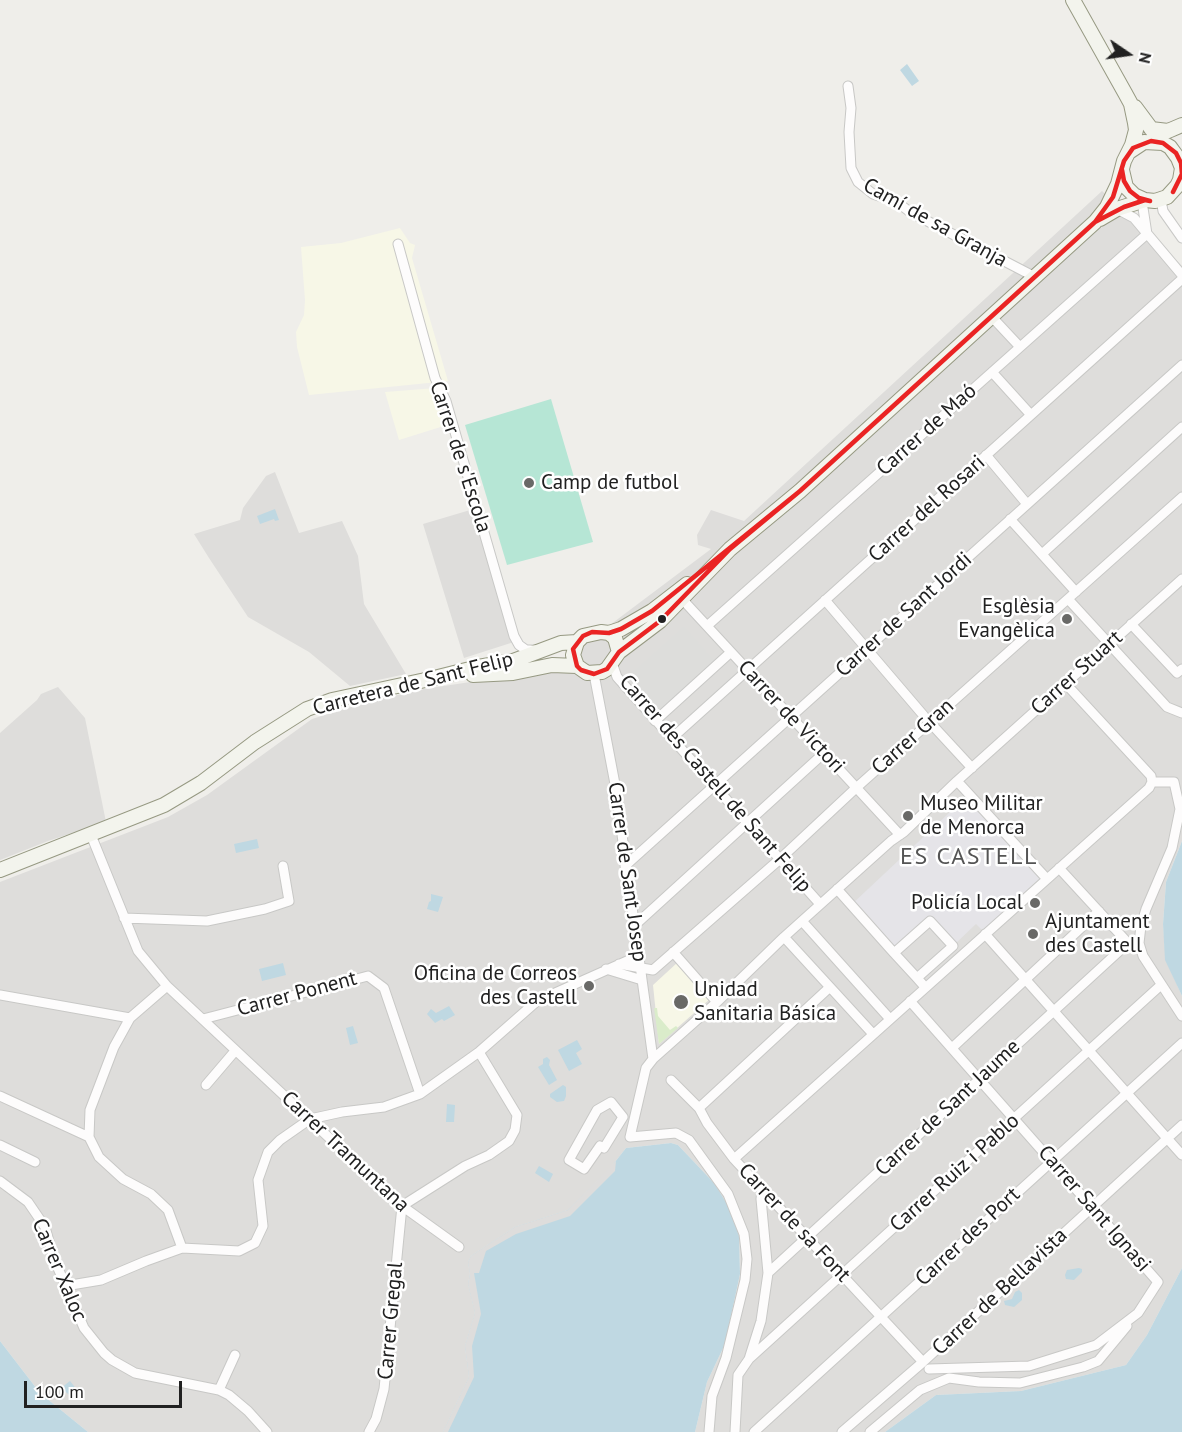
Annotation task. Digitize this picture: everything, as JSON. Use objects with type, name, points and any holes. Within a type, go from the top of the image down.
[{"type":"main road","points":[[730,549],[660,621],[602,672],[594,674],[581,670],[577,666],[573,656],[577,642],[588,633],[609,633],[621,629],[652,611],[730,549],[800,490],[1096,220],[1113,196],[1136,130],[1131,104],[1073,0]]},
{"type":"main road","points":[[1125,93],[1162,143]]},
{"type":"main road","points":[[1151,129],[1168,131],[1182,125]]},
{"type":"main road","points":[[1162,143],[1182,135]]},
{"type":"main road","points":[[1096,220],[1142,200],[1161,200],[1173,192],[1181,177],[1182,168],[1179,158],[1170,147],[1162,143],[1144,142],[1129,152]]},
{"type":"main road","points":[[1122,170],[1126,187],[1142,200]]},
{"type":"main road","points":[[609,633],[617,641],[616,658]]},
{"type":"main road","name":"Carretera de Sant Felip","points":[[0,870],[164,805],[201,783],[255,742],[307,708],[332,700],[513,661],[561,643],[577,642]]},
{"type":"main road","points":[[430,680],[513,673],[552,665],[577,666]]},
{"type":"street","name":"Camí de sa Granja","points":[[848,86],[851,108],[849,132],[851,168],[858,182],[873,194],[897,201],[910,212],[1035,277]]},
{"type":"street","points":[[1142,200],[1147,234]]},
{"type":"street","points":[[1161,200],[1162,211],[1182,238]]},
{"type":"street","points":[[1117,209],[1134,218],[1182,277]]},
{"type":"street","name":"Carrer de Maó","points":[[707,626],[1147,234]]},
{"type":"street","name":"Carrer de s'Escola","points":[[398,244],[435,378],[446,401],[514,636],[519,645],[526,650],[543,650]]},
{"type":"street","name":"Carrer del Rosari","points":[[671,739],[1182,277]]},
{"type":"street","points":[[991,316],[1020,347]]},
{"type":"street","name":"Carrer de Sant Jordi","points":[[625,866],[1182,365]]},
{"type":"street","points":[[992,372],[1031,415]]},
{"type":"street","points":[[1042,554],[1182,427]]},
{"type":"street","points":[[986,455],[1027,504]]},
{"type":"street","name":"Carrer Gran","points":[[641,969],[653,970],[780,859],[929,722],[1182,497]]},
{"type":"street","points":[[1010,519],[1042,554],[1109,644],[1167,707],[1182,713]]},
{"type":"street","name":"Carrer Stuart","points":[[837,889],[900,835],[1182,579]]},
{"type":"street","name":"Carrer de Victori","points":[[682,599],[900,835]]},
{"type":"street","points":[[825,600],[929,722],[972,768]]},
{"type":"street","points":[[1131,624],[1179,671]]},
{"type":"street","points":[[655,721],[731,652]]},
{"type":"street","name":"Carrer des Castell de Sant Felip","points":[[616,658],[618,677],[820,904]]},
{"type":"street","name":"Carrer de Sant Josep","points":[[594,674],[615,784],[653,1059]]},
{"type":"street","points":[[734,1159],[1149,788],[1152,782],[1151,776],[1066,684]]},
{"type":"street","points":[[634,926],[824,753]]},
{"type":"street","points":[[957,781],[1047,879]]},
{"type":"street","points":[[1152,782],[1174,782],[1180,809],[1172,848],[1146,909],[1139,943],[1143,956],[1182,1016]]},
{"type":"street","name":"Carrer Tramuntana","points":[[91,835],[138,951],[167,986],[402,1206],[459,1247]]},
{"type":"street","points":[[124,918],[207,921],[265,909],[289,901],[283,866]]},
{"type":"street","points":[[1059,868],[1128,942],[1139,943]]},
{"type":"street","points":[[709,1432],[712,1396],[726,1358],[745,1280],[747,1259],[744,1234],[728,1194],[689,1140],[676,1133],[630,1137],[646,1068],[837,889],[925,987]]},
{"type":"street","points":[[952,1048],[1100,911]]},
{"type":"street","points":[[802,921],[891,1018]]},
{"type":"street","points":[[894,953],[930,921],[953,946],[917,978]]},
{"type":"street","points":[[985,934],[1182,1155]]},
{"type":"street","points":[[784,937],[873,1034]]},
{"type":"street","name":"Carrer de Sant Jaume","points":[[768,1273],[1128,942]]},
{"type":"street","points":[[673,952],[717,1002]]},
{"type":"street","points":[[65,1286],[101,1280],[182,1248],[239,1251],[255,1243],[263,1226],[258,1180],[268,1152],[280,1140],[310,1119],[384,1107],[420,1094],[479,1052],[537,1001],[638,956]]},
{"type":"street","points":[[619,964],[641,969]]},
{"type":"street","points":[[606,969],[642,980]]},
{"type":"street","name":"Carrer Ponent","points":[[202,1019],[368,976],[384,988],[420,1094]]},
{"type":"street","name":"Carrer Ruiz i Pablo","points":[[749,1359],[1090,1052],[1161,985]]},
{"type":"street","points":[[167,986],[130,1018],[114,1047],[90,1110],[89,1137],[99,1157],[123,1179],[151,1194],[168,1210],[182,1248]]},
{"type":"street","points":[[699,1108],[830,987]]},
{"type":"street","points":[[0,995],[130,1018]]},
{"type":"street","name":"Carrer Sant Ignasi","points":[[910,1001],[1158,1282],[1138,1313]]},
{"type":"street","name":"Carrer des Port","points":[[754,1432],[1182,1043]]},
{"type":"street","points":[[206,1084],[236,1051]]},
{"type":"street","points":[[402,1206],[465,1166],[489,1155],[509,1141],[515,1130],[517,1115],[479,1052]]},
{"type":"street","name":"Carrer de sa Font","points":[[671,1080],[699,1108],[707,1124],[734,1159],[926,1366]]},
{"type":"street","points":[[0,1096],[89,1137]]},
{"type":"street","points":[[611,1102],[624,1117],[604,1148],[600,1146],[584,1169],[569,1160],[597,1110],[611,1102]]},
{"type":"street","name":"Carrer de Bellavista","points":[[842,1432],[926,1366],[1092,1207],[1182,1125]]},
{"type":"street","points":[[0,1145],[35,1162]]},
{"type":"street","name":"Carrer Xaloc","points":[[0,1181],[28,1202],[45,1227],[54,1260],[84,1328],[112,1360],[127,1370],[144,1376],[219,1390],[229,1395],[248,1411],[267,1432]]},
{"type":"street","points":[[735,1432],[738,1375],[749,1359],[761,1321],[768,1273],[762,1190]]},
{"type":"street","name":"Carrer Gregal","points":[[369,1432],[376,1419],[384,1389],[402,1206]]},
{"type":"street","points":[[926,1366],[1029,1366],[1096,1345],[1138,1313]]},
{"type":"street","points":[[870,1432],[920,1390],[949,1378],[979,1382],[1020,1383],[1098,1361],[1138,1313]]},
{"type":"street","points":[[219,1390],[235,1355]]},
{"type":"shaded area","points":[[1102,191],[1182,266],[1182,841],[1166,882],[1163,924],[1166,960],[1182,996],[1182,1268],[1147,1335],[1126,1365],[1021,1391],[936,1395],[885,1432],[695,1432],[707,1382],[725,1344],[740,1274],[739,1236],[714,1183],[678,1145],[671,1143],[626,1148],[611,1167],[568,1210],[515,1227],[471,1256],[468,1262],[470,1274],[468,1284],[475,1313],[465,1346],[469,1377],[443,1432],[88,1432],[40,1393],[0,1341],[0,882],[168,817],[207,795],[312,719],[367,702],[424,689],[550,670],[711,549],[698,545],[697,535],[711,510],[744,521]]},
{"type":"shaded area","points":[[400,228],[410,243],[415,245],[412,258],[448,381],[309,395],[297,347],[296,332],[304,315],[305,300],[301,247],[341,243]]},
{"type":"shaded area","points":[[436,388],[447,425],[399,440],[385,392]]},
{"type":"shaded area","points":[[275,472],[299,533],[342,521],[358,556],[364,604],[406,674],[350,686],[309,652],[248,617],[209,558],[194,534],[240,520],[243,508],[266,476]]},
{"type":"shaded area","points":[[477,508],[517,641],[464,658],[423,524]]},
{"type":"shaded area","points":[[684,627],[714,661],[659,711],[628,677]]},
{"type":"shaded area","points":[[58,687],[85,718],[106,822],[0,860],[0,733],[41,694]]},
{"type":"shaded area","points":[[966,797],[1040,878],[983,931],[976,924],[953,946],[930,921],[894,953],[851,905]]},
{"type":"shaded area","name":"Unidad Sanitaria Básica","points":[[678,962],[710,999],[659,1044],[653,985]]},
{"type":"green space","name":"Camp de futbol","points":[[551,399],[593,542],[507,565],[465,425]]},
{"type":"green space","points":[[654,1008],[657,1008],[658,1016],[670,1030],[676,1026],[678,1028],[659,1044]]},
{"type":"water","points":[[907,64],[919,81],[912,86],[900,70]]},
{"type":"water","points":[[275,509],[279,520],[274,519],[260,524],[257,516]]},
{"type":"water","points":[[257,839],[259,848],[236,853],[234,844]]},
{"type":"water","points":[[1182,841],[1182,996],[1165,960],[1163,924],[1166,882]]},
{"type":"water","points":[[431,894],[443,897],[438,912],[427,909],[431,901]]},
{"type":"water","points":[[283,963],[286,975],[262,981],[259,969]]},
{"type":"water","points":[[449,1006],[455,1015],[444,1021],[442,1019],[435,1023],[427,1014],[431,1009],[436,1013]]},
{"type":"water","points":[[353,1026],[358,1043],[350,1045],[346,1028]]},
{"type":"water","points":[[577,1040],[582,1049],[576,1053],[582,1064],[569,1071],[558,1050]]},
{"type":"water","points":[[547,1057],[557,1080],[549,1085],[538,1067]]},
{"type":"water","points":[[563,1085],[566,1087],[566,1096],[564,1101],[557,1102],[550,1097],[550,1094]]},
{"type":"water","points":[[447,1104],[455,1105],[454,1122],[446,1122]]},
{"type":"water","points":[[671,1143],[678,1145],[714,1183],[730,1209],[739,1236],[740,1274],[725,1344],[707,1382],[695,1432],[443,1432],[469,1377],[465,1346],[475,1313],[468,1284],[470,1274],[468,1262],[471,1256],[515,1227],[568,1210],[611,1167],[626,1148]]},
{"type":"water","points":[[539,1166],[553,1174],[549,1182],[535,1173]]},
{"type":"water","points":[[1079,1268],[1082,1272],[1074,1280],[1066,1279],[1067,1270]]},
{"type":"water","points":[[1182,1268],[1182,1432],[885,1432],[936,1395],[1021,1391],[1126,1365],[1147,1335]]},
{"type":"water","points":[[1019,1290],[1022,1293],[1022,1300],[1014,1307],[1005,1305],[1004,1301],[1012,1299],[1015,1292]]},
{"type":"water","points":[[0,1341],[40,1393],[88,1432],[0,1432]]},
{"type":"water","points":[[70,1381],[78,1391],[73,1398],[61,1388]]},
{"type":"pier","points":[[616,1161],[615,1171],[570,1216],[516,1234],[486,1251],[479,1273],[474,1273],[481,1314],[472,1346],[474,1377],[448,1432],[443,1432],[469,1377],[465,1346],[475,1313],[468,1284],[470,1274],[468,1262],[471,1256],[515,1227],[568,1210]]},
{"type":"transit line","points":[[1095,222],[1113,197],[1124,161],[1133,148],[1151,141],[1163,143],[1176,153],[1181,163],[1182,174],[1173,192]]},
{"type":"transit line","points":[[1122,170],[1124,181],[1130,191],[1139,198],[1150,201]]},
{"type":"transit line","points":[[1095,222],[1124,207],[1145,200],[1150,201]]},
{"type":"transit line","points":[[800,491],[1095,222]]},
{"type":"transit line","points":[[800,491],[1095,222]]},
{"type":"transit line","points":[[800,491],[730,549],[660,621],[619,652],[607,669],[594,674],[581,670],[577,666],[573,649],[583,636],[592,632],[609,633],[621,629],[652,611],[800,491]]},
{"type":"place","name":"Camp de futbol","points":[[529,483]]},
{"type":"place","name":"Esglèsia Evangèlica","points":[[1067,619]]},
{"type":"place","name":"Museo Militar de Menorca","points":[[908,816]]},
{"type":"place","name":"Policía Local","points":[[1035,903]]},
{"type":"place","name":"Ajuntament des Castell","points":[[1033,934]]},
{"type":"place","name":"Oficina de Correos des Castell","points":[[589,986]]},
{"type":"place","name":"Unidad Sanitaria Básica","points":[[681,1002]]},
{"type":"district","name":"ES CASTELL","points":[[969,857]]}]
